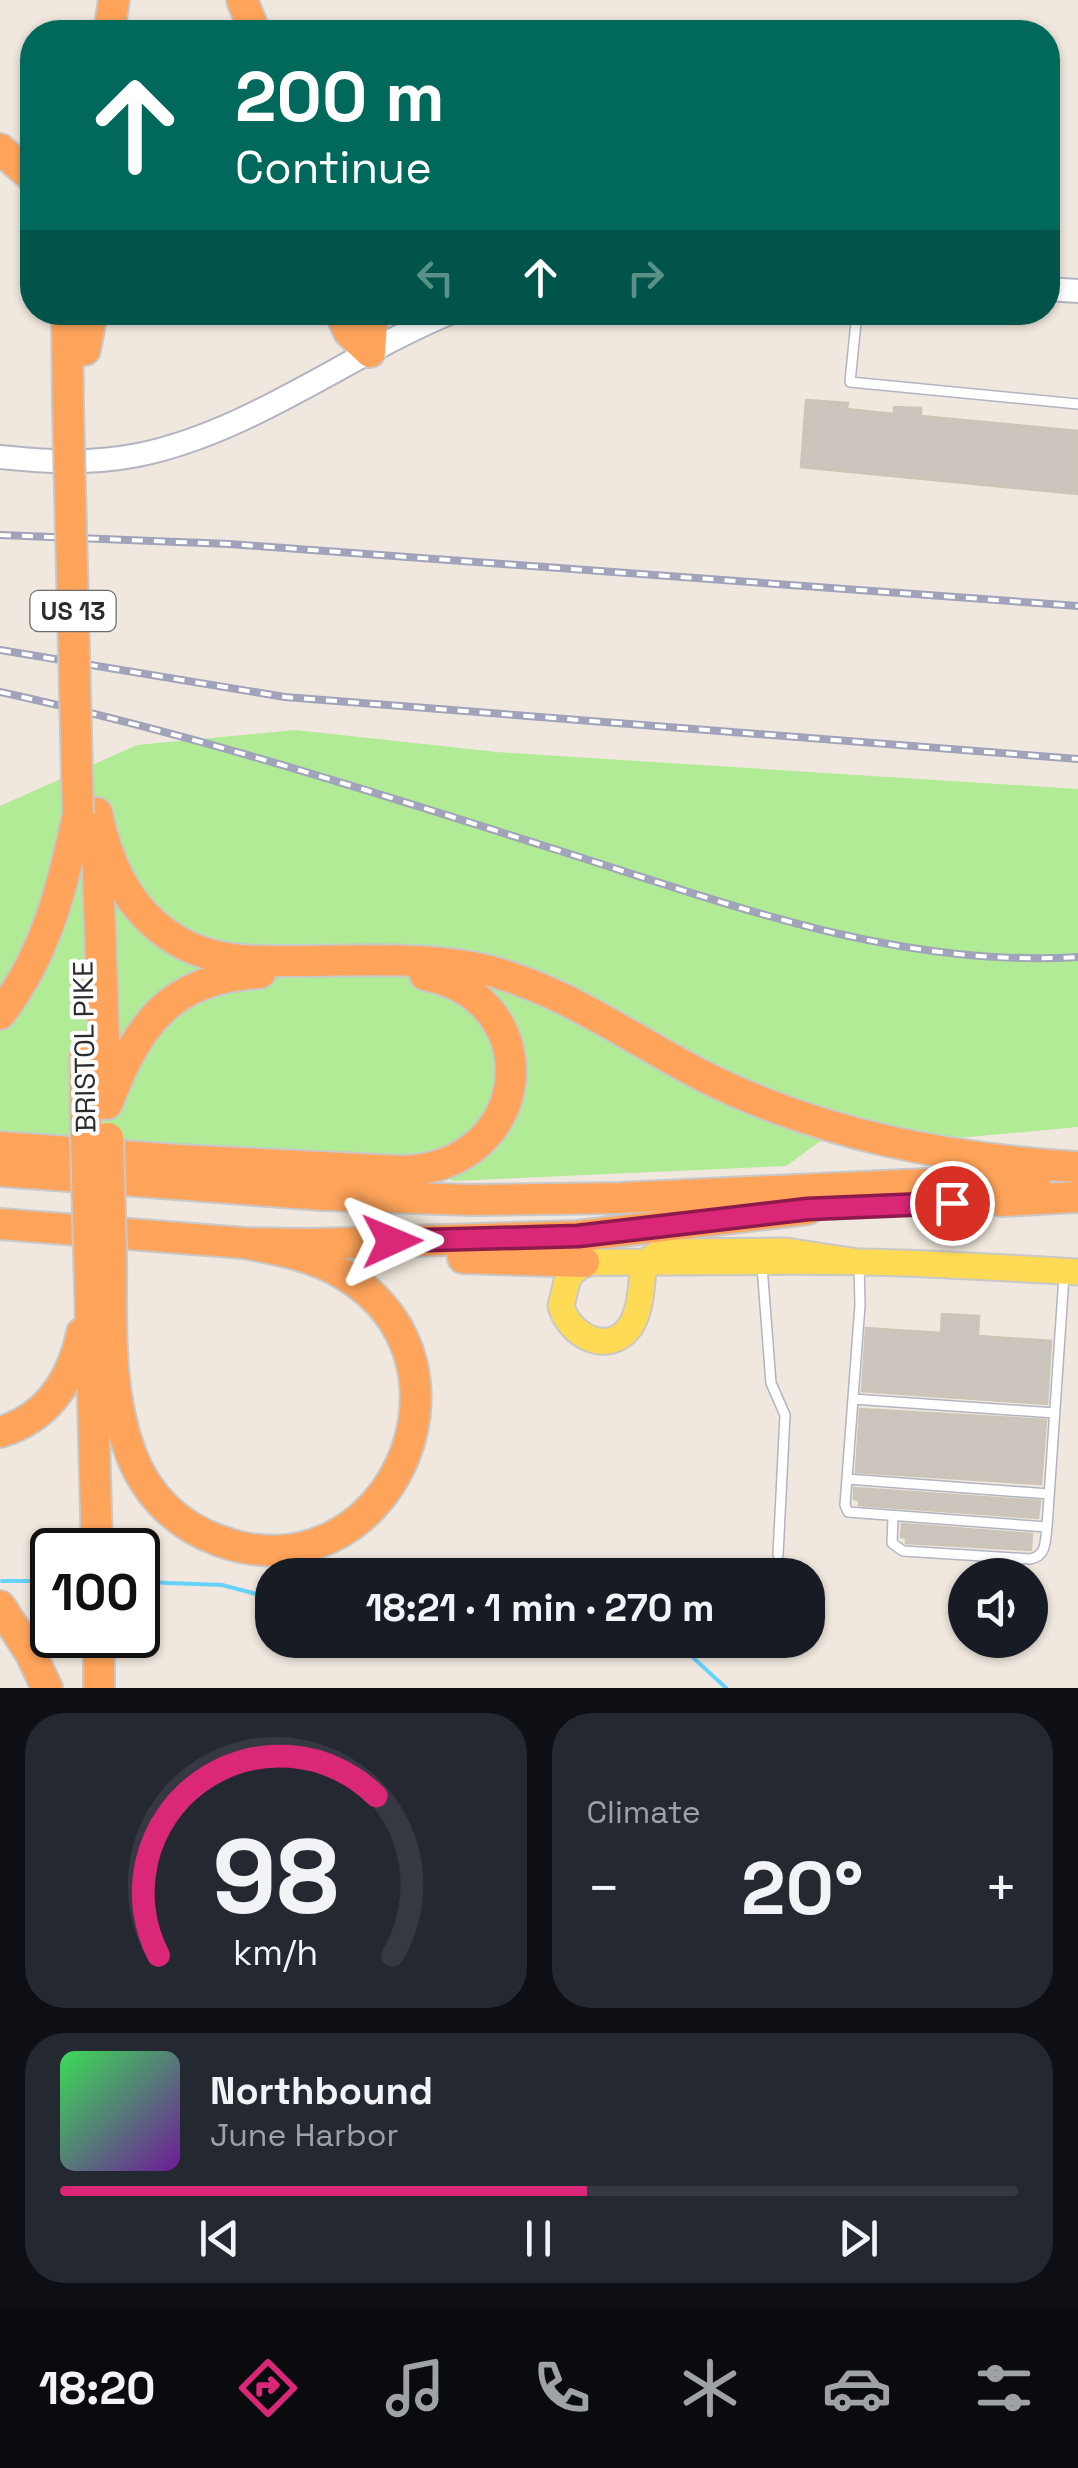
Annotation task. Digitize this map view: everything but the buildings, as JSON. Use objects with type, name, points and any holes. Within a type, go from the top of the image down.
[{"type":"highway","points":[[0,149],[20,166]]},
{"type":"highway","name":"US 13","points":[[69,325],[78,407],[88,814],[107,1104],[97,1137]]},
{"type":"highway","name":"US 13","points":[[78,407],[88,325]]},
{"type":"highway","points":[[346,325],[370,352]]},
{"type":"highway","points":[[370,352],[372,325]]},
{"type":"highway","points":[[0,1014],[27,976],[47,932],[88,814]]},
{"type":"highway","points":[[88,814],[137,908],[174,939],[204,953],[244,960],[410,962],[474,968],[538,988],[705,1077],[818,1122],[935,1152],[1078,1167]]},
{"type":"highway","name":"BRISTOL PIKE","points":[[88,814],[100,1250],[90,1280]]},
{"type":"highway","points":[[0,1147],[324,1168],[430,1168],[466,1155],[486,1138],[504,1104],[511,1066],[506,1041],[488,1010],[472,994],[442,978],[410,973],[246,974],[198,987],[154,1016],[133,1044],[107,1104]]},
{"type":"highway","points":[[0,1172],[286,1192],[472,1200],[619,1198],[1078,1176]]},
{"type":"highway","points":[[0,1191],[322,1214],[472,1219],[620,1218],[1078,1197]]},
{"type":"highway","points":[[0,1224],[244,1243],[311,1244],[578,1236],[808,1209]]},
{"type":"highway","points":[[114,1393],[131,1456],[148,1487],[169,1512],[210,1538],[255,1550],[304,1546],[352,1526],[379,1501],[406,1457],[416,1410],[414,1376],[397,1326],[374,1298],[346,1275],[299,1254],[244,1243]]},
{"type":"highway","points":[[311,1244],[354,1252],[584,1262]]},
{"type":"highway","name":"US 13","points":[[100,1250],[114,1393]]},
{"type":"highway","points":[[0,1432],[37,1414],[66,1380],[79,1347],[90,1280]]},
{"type":"highway","points":[[90,1280],[96,1528]]},
{"type":"highway","points":[[114,1393],[117,1528]]},
{"type":"highway","points":[[0,1606],[31,1654],[46,1688]]},
{"type":"highway","points":[[99,1658],[99,1688]]},
{"type":"highway","points":[[119,1658],[119,1688]]},
{"type":"main road","points":[[0,458],[88,462],[164,448],[246,416],[425,325]]},
{"type":"main road","points":[[858,1262],[786,1251],[667,1250],[653,1254],[644,1263],[639,1304],[632,1324],[616,1337],[598,1341],[574,1330],[561,1306],[568,1277],[584,1262],[644,1263],[762,1264],[858,1262],[1071,1272]]},
{"type":"lane","points":[[856,325],[850,382],[1078,404]]},
{"type":"lane","points":[[858,1262],[860,1305],[845,1505],[848,1512],[1047,1527]]},
{"type":"lane","points":[[762,1264],[771,1383],[784,1415],[778,1555]]},
{"type":"lane","points":[[893,1517],[895,1548],[957,1555],[1038,1557],[1044,1551],[1071,1272]]},
{"type":"lane","points":[[853,1399],[1055,1413]]},
{"type":"lane","points":[[847,1479],[1050,1494]]},
{"type":"green space","points":[[295,730],[497,752],[1078,789],[1078,1127],[957,1138],[822,1140],[786,1166],[453,1181],[414,1156],[265,1151],[0,1132],[0,806],[137,745]]},
{"type":"waterway","points":[[2,1581],[30,1581]]},
{"type":"waterway","points":[[160,1583],[222,1585],[255,1594]]},
{"type":"waterway","points":[[694,1658],[726,1688]]},
{"type":"railway","points":[[0,535],[230,544],[1078,606]]},
{"type":"railway","points":[[0,650],[285,697],[1078,759]]},
{"type":"railway","points":[[0,692],[279,764],[812,927],[943,952],[1010,958],[1078,957]]},
{"type":"route","points":[[392,1241],[578,1236],[808,1209],[952,1203]]}]
